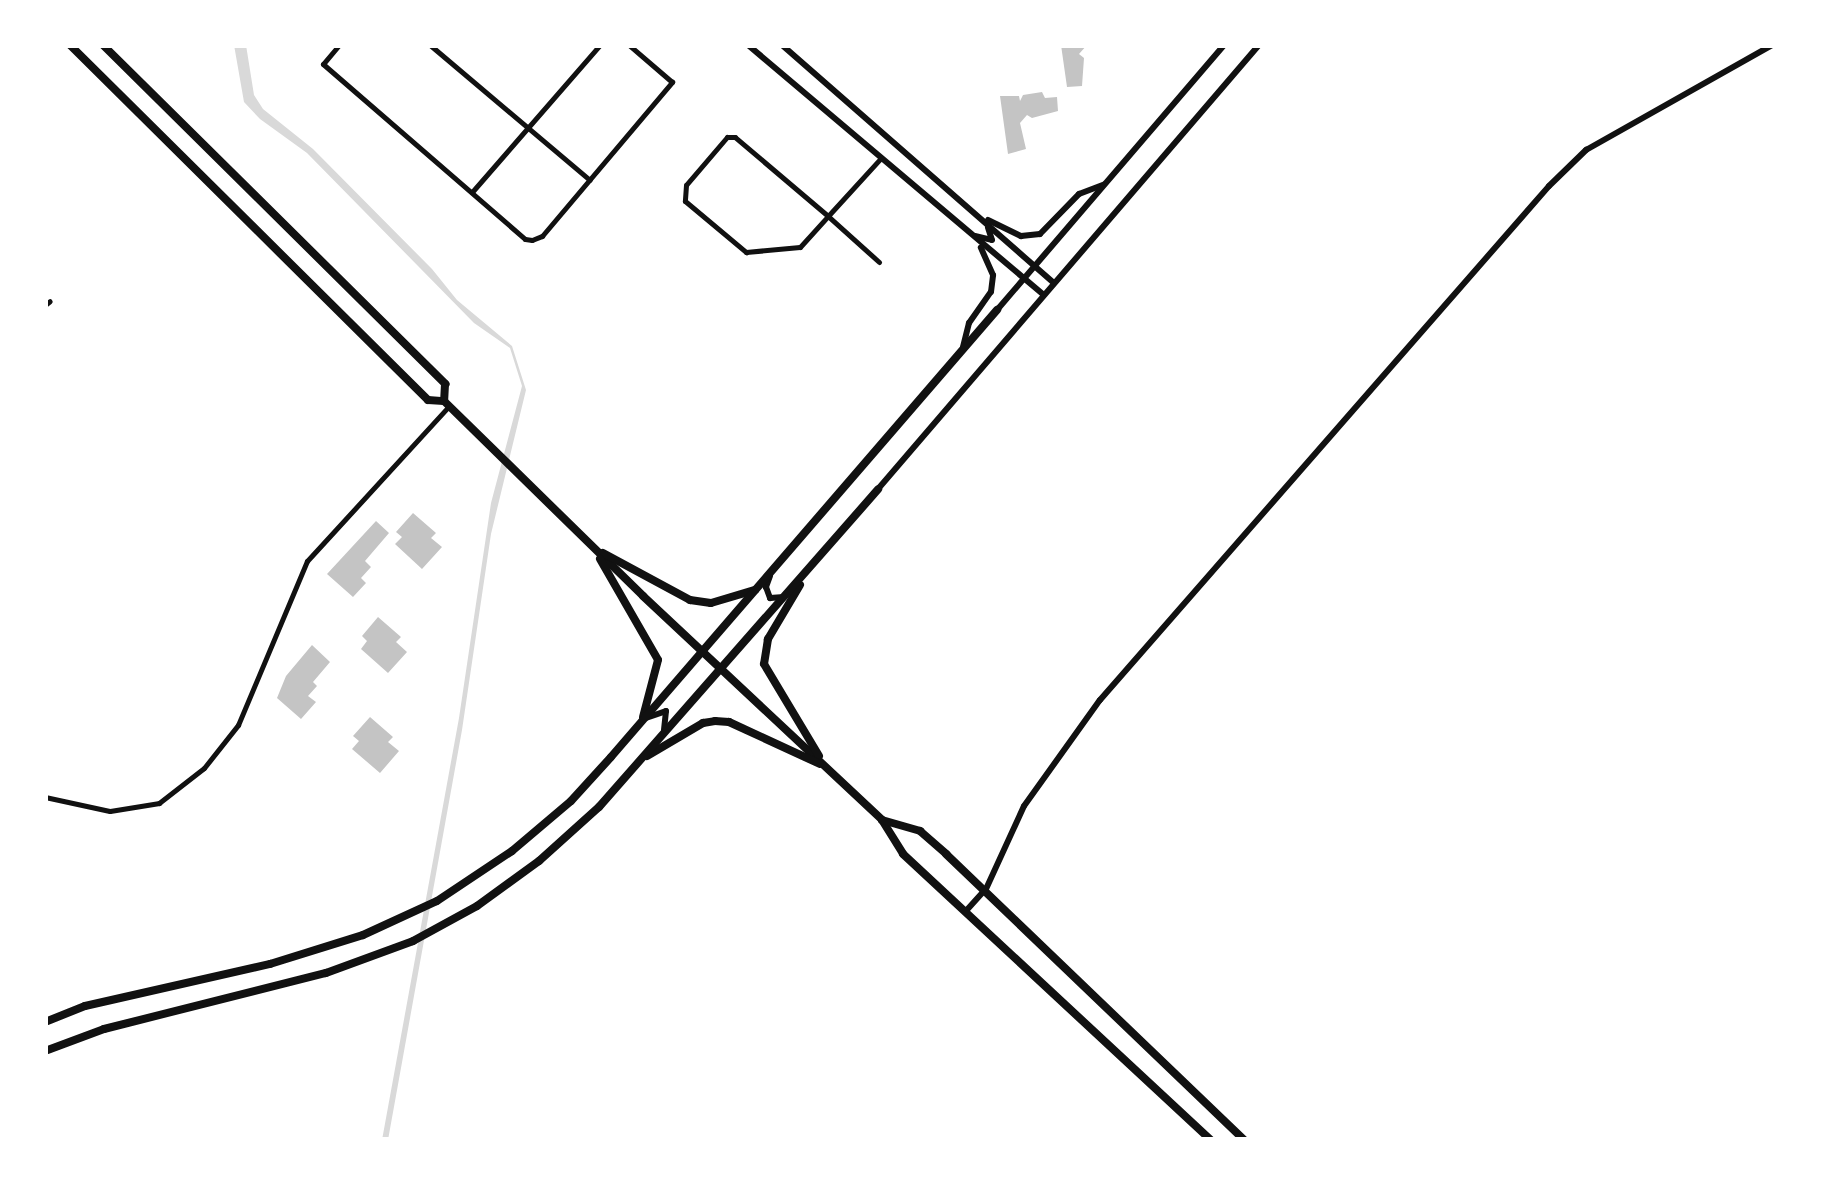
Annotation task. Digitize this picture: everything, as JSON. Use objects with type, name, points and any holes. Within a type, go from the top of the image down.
[{"type":"main road","points":[[70,45],[428,400],[447,403],[882,820],[903,854],[1211,1140]]},
{"type":"main road","points":[[102,45],[445,384],[447,403]]},
{"type":"main road","points":[[45,1022],[113,998],[302,955],[392,923],[459,887],[549,821],[704,653],[996,310]]},
{"type":"main road","points":[[45,1051],[104,1029],[271,989],[384,952],[459,916],[559,844],[658,740],[878,489]]},
{"type":"main road","points":[[594,548],[690,600],[711,604],[759,588]]},
{"type":"main road","points":[[594,548],[658,660],[643,720]]},
{"type":"main road","points":[[810,568],[768,639],[764,664],[827,768]]},
{"type":"main road","points":[[639,761],[692,729],[716,721],[729,722],[827,768]]},
{"type":"main road","points":[[882,820],[920,831],[1244,1140]]},
{"type":"street","points":[[339,45],[322,64],[525,240],[542,236],[672,82],[628,45]]},
{"type":"street","points":[[430,45],[590,180]]},
{"type":"street","points":[[472,192],[600,45]]},
{"type":"street","points":[[748,45],[1044,296]]},
{"type":"street","points":[[782,45],[1054,283]]},
{"type":"street","points":[[996,310],[1224,45]]},
{"type":"street","points":[[878,489],[1259,45]]},
{"type":"street","points":[[966,912],[986,890],[1024,806],[1100,700],[1549,186],[1586,150],[1772,45]]},
{"type":"street","points":[[879,262],[828,216],[735,137],[727,137],[686,186],[684,200],[746,252],[800,247],[828,216],[881,158]]},
{"type":"street","points":[[978,215],[1029,236],[1048,229],[1079,194],[1104,184]]},
{"type":"street","points":[[963,230],[992,240],[994,236],[978,215]]},
{"type":"street","points":[[963,230],[988,260],[993,282],[986,302],[969,323],[963,347]]},
{"type":"street","points":[[45,798],[110,811],[142,806],[159,802],[204,768],[238,725],[307,560],[447,403]]},
{"type":"street","points":[[770,575],[766,586],[770,598],[787,595]]},
{"type":"street","points":[[643,720],[666,711],[667,723],[658,740]]},
{"type":"shaded area","points":[[234,45],[246,45],[254,95],[263,109],[313,149],[432,269],[457,300],[512,346],[526,390],[491,534],[462,730],[388,1140],[382,1140],[459,718],[491,503],[522,386],[510,348],[474,323],[307,153],[260,119],[244,102]]},
{"type":"building","points":[[1061,45],[1087,45],[1079,54],[1084,58],[1082,86],[1067,87]]},
{"type":"building","points":[[1042,92],[1045,98],[1057,97],[1058,111],[1032,118],[1027,115],[1020,123],[1026,149],[1008,154],[1000,96],[1019,96],[1020,101],[1023,95]]},
{"type":"building","points":[[413,513],[436,533],[431,538],[442,547],[422,569],[395,544],[402,537],[396,532]]},
{"type":"building","points":[[376,521],[389,533],[365,561],[371,567],[361,578],[366,583],[353,597],[327,574]]},
{"type":"building","points":[[378,617],[401,637],[396,642],[407,652],[388,673],[361,649],[367,641],[362,636]]},
{"type":"building","points":[[312,645],[330,662],[313,682],[317,686],[308,696],[316,702],[301,719],[277,698],[286,676]]},
{"type":"building","points":[[370,717],[393,737],[388,742],[399,751],[380,773],[352,749],[359,741],[353,736]]}]
